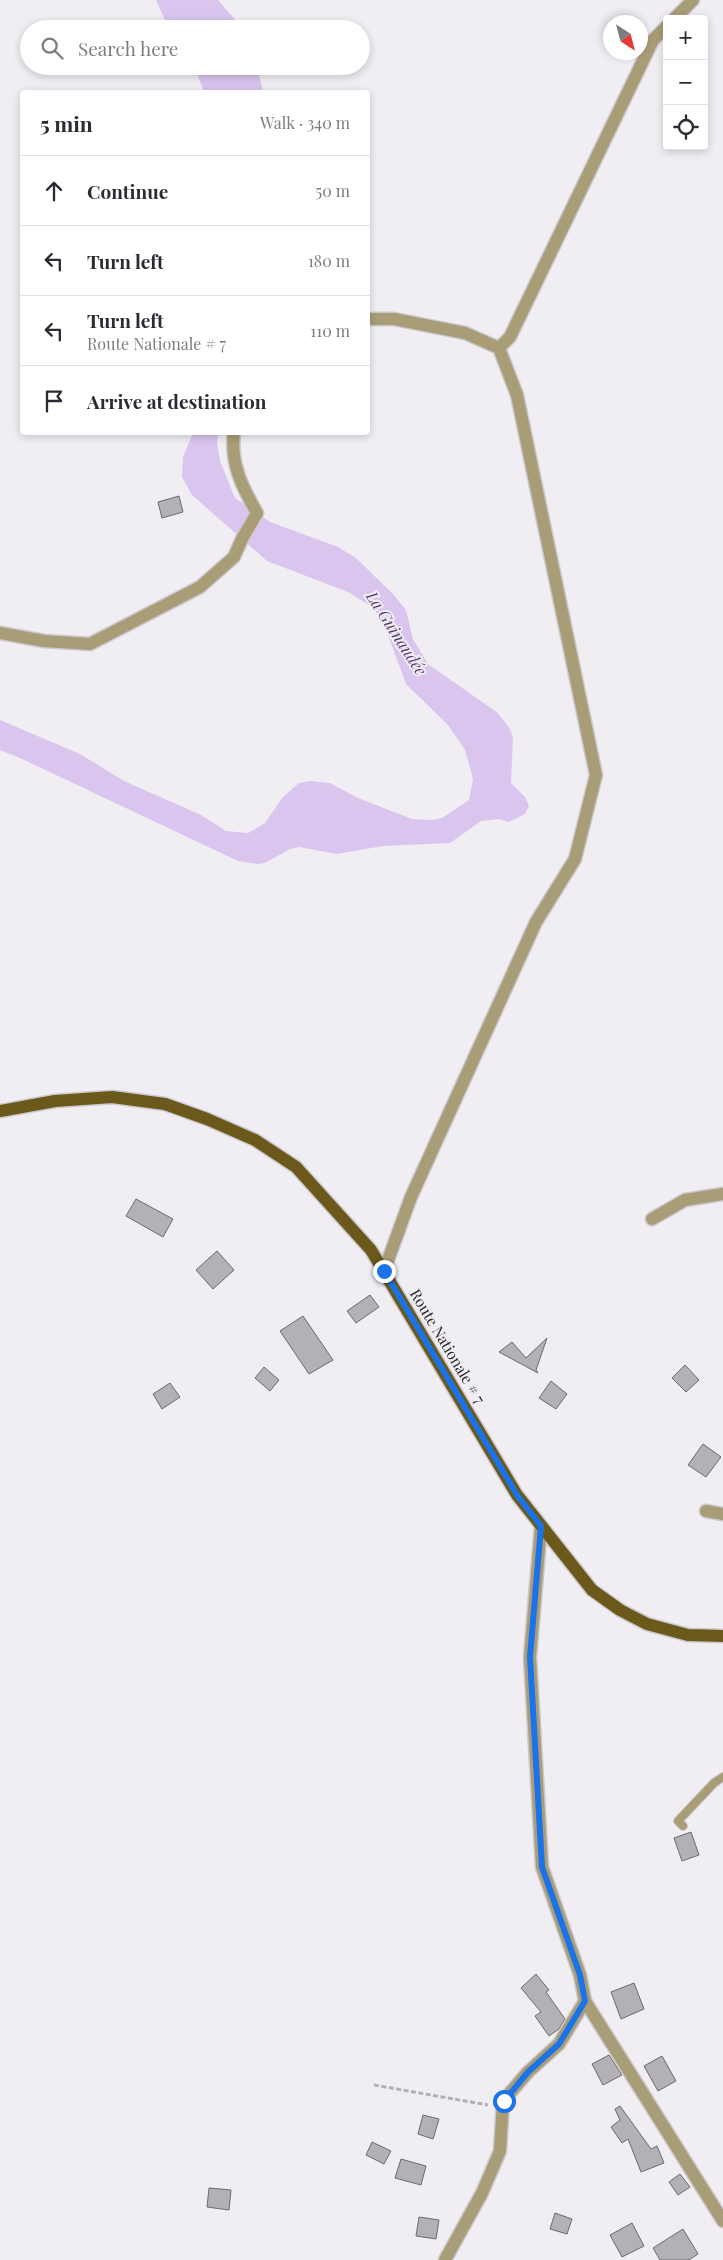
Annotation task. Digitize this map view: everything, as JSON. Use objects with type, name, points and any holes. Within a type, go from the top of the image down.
[{"type":"main road","name":"Route Nationale # 7","points":[[0,1112],[55,1102],[112,1097],[165,1104],[208,1118],[255,1140],[296,1167],[371,1250],[517,1495],[592,1590],[620,1610],[647,1624],[680,1633],[723,1636]]},
{"type":"street","points":[[678,15],[694,0]]},
{"type":"street","points":[[499,348],[510,337],[652,40],[663,30]]},
{"type":"street","points":[[370,319],[394,319],[465,333],[499,348],[517,395],[596,775],[575,859],[532,931],[411,1198],[384,1271]]},
{"type":"street","points":[[0,633],[44,641],[90,644],[200,588],[234,557],[257,513],[239,481],[232,447],[234,435]]},
{"type":"street","points":[[652,1219],[685,1200],[723,1194]]},
{"type":"street","points":[[706,1511],[723,1514]]},
{"type":"street","points":[[541,1526],[530,1657],[542,1867],[580,1975],[585,2001],[723,2221]]},
{"type":"street","points":[[445,2260],[482,2193],[500,2151],[504,2101],[528,2072],[559,2044],[585,2001]]},
{"type":"lane","points":[[683,1826],[678,1821],[714,1783],[723,1778]]},
{"type":"path","points":[[374,2085],[503,2107]]},
{"type":"water","points":[[156,0],[218,0],[235,20],[165,20]]},
{"type":"water","points":[[197,75],[259,75],[263,90],[203,90]]},
{"type":"water","name":"La Guinaudée","points":[[192,435],[219,435],[217,442],[220,461],[235,498],[270,522],[338,547],[356,558],[393,594],[406,610],[413,639],[428,664],[498,713],[510,729],[513,738],[511,783],[525,797],[529,806],[525,814],[509,822],[499,819],[481,821],[450,843],[383,846],[337,854],[299,847],[290,849],[265,863],[257,864],[238,861],[0,750],[0,720],[80,754],[124,781],[201,815],[226,831],[248,833],[265,823],[283,797],[299,783],[310,781],[330,783],[358,798],[412,819],[432,820],[442,818],[469,800],[473,779],[465,750],[448,725],[406,684],[388,635],[374,608],[348,592],[267,561],[192,495],[182,477],[183,457]]},
{"type":"building","points":[[179,496],[183,512],[162,518],[158,502]]},
{"type":"building","points":[[136,1199],[173,1219],[163,1237],[126,1216]]},
{"type":"building","points":[[217,1251],[234,1270],[213,1289],[196,1270]]},
{"type":"building","points":[[370,1295],[379,1307],[356,1323],[347,1311]]},
{"type":"building","points":[[303,1316],[333,1360],[309,1374],[280,1331]]},
{"type":"building","points":[[547,1338],[536,1370],[538,1373],[499,1352],[512,1342],[526,1358]]},
{"type":"building","points":[[685,1365],[699,1380],[686,1392],[672,1378]]},
{"type":"building","points":[[264,1367],[279,1380],[270,1391],[255,1378]]},
{"type":"building","points":[[551,1381],[567,1394],[556,1409],[539,1398]]},
{"type":"building","points":[[170,1383],[180,1397],[162,1409],[153,1394]]},
{"type":"building","points":[[703,1444],[721,1457],[706,1477],[688,1465]]},
{"type":"building","points":[[691,1832],[699,1855],[682,1861],[674,1838]]},
{"type":"building","points":[[536,1974],[549,1990],[546,1992],[565,2019],[559,2029],[549,2036],[535,2016],[541,2012],[521,1988]]},
{"type":"building","points":[[634,1983],[644,2009],[621,2019],[611,1992]]},
{"type":"building","points":[[609,2055],[622,2075],[603,2085],[592,2064]]},
{"type":"building","points":[[662,2056],[676,2081],[658,2091],[644,2066]]},
{"type":"building","points":[[620,2106],[651,2149],[657,2146],[664,2163],[641,2172],[628,2139],[622,2143],[611,2127],[620,2120],[615,2109]]},
{"type":"building","points":[[423,2115],[439,2119],[433,2139],[418,2134]]},
{"type":"building","points":[[372,2142],[391,2151],[384,2164],[366,2155]]},
{"type":"building","points":[[401,2159],[426,2166],[421,2185],[395,2178]]},
{"type":"building","points":[[680,2174],[690,2187],[678,2195],[669,2182]]},
{"type":"building","points":[[209,2188],[231,2190],[229,2210],[207,2207]]},
{"type":"building","points":[[555,2213],[572,2219],[567,2234],[550,2229]]},
{"type":"building","points":[[419,2217],[439,2220],[436,2239],[416,2236]]},
{"type":"building","points":[[632,2223],[644,2246],[622,2257],[610,2235]]},
{"type":"building","points":[[683,2229],[698,2254],[689,2260],[660,2260],[653,2248]]},
{"type":"route","points":[[384,1271],[517,1495],[541,1526],[530,1657],[542,1867],[580,1975],[585,2001],[559,2044],[528,2072],[504,2101]]}]
